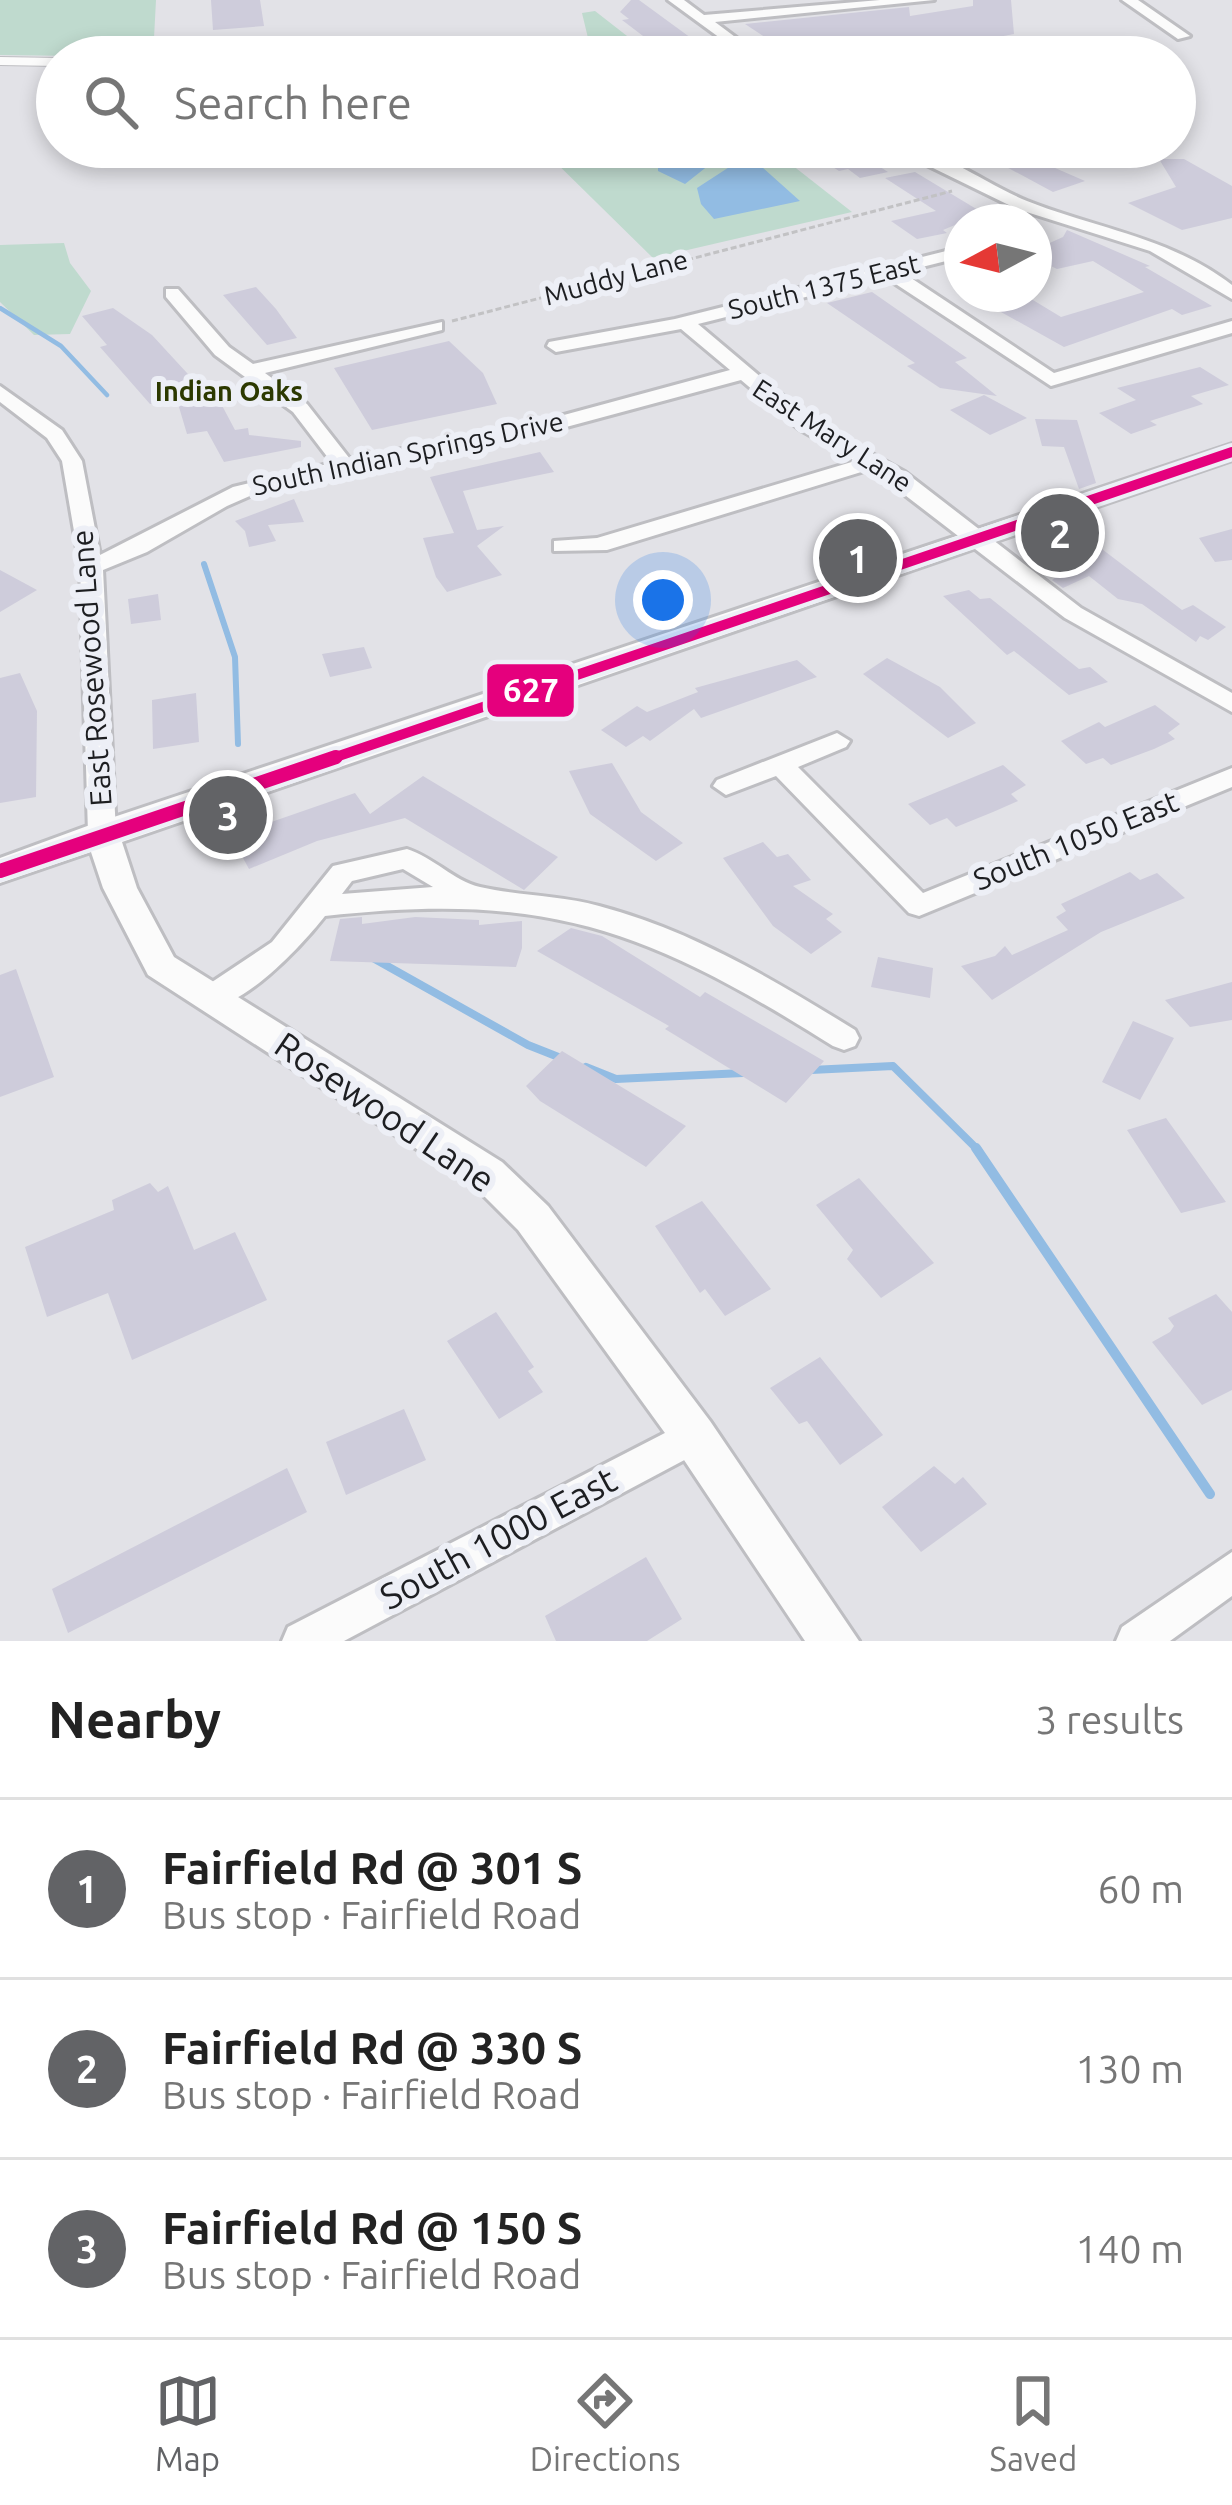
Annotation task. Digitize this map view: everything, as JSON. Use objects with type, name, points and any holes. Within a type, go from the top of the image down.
[{"type":"street","points":[[675,0],[725,36]]},
{"type":"street","points":[[702,19],[926,0]]},
{"type":"street","points":[[1130,0],[1184,36]]},
{"type":"street","points":[[953,168],[1015,204]]},
{"type":"street","points":[[1052,221],[1154,242],[1232,294]]},
{"type":"street","name":"South 1375 East","points":[[556,346],[638,327],[688,325],[698,318],[944,257]]},
{"type":"street","points":[[888,271],[1052,380],[1232,327]]},
{"type":"street","points":[[172,293],[223,351],[300,408],[344,465]]},
{"type":"street","name":"East Mary Lane","points":[[688,325],[740,374],[806,425],[873,462],[1114,640],[1232,704]]},
{"type":"street","points":[[249,371],[435,326]]},
{"type":"street","name":"South Indian Springs Drive","points":[[91,566],[169,537],[223,496],[344,465],[529,431],[740,374]]},
{"type":"street","name":"East Rosewood Lane","points":[[0,392],[56,434],[72,461],[91,566],[102,833]]},
{"type":"street","points":[[0,871],[1232,452]]},
{"type":"street","points":[[562,546],[599,545],[873,462]]},
{"type":"street","points":[[726,786],[837,741]]},
{"type":"street","name":"South 1050 East","points":[[780,764],[920,906],[1232,777]]},
{"type":"street","name":"Rosewood Lane","points":[[102,833],[120,888],[161,966],[488,1174],[533,1218],[694,1436],[834,1641]]},
{"type":"street","points":[[212,998],[282,950],[322,906],[404,893],[472,896],[566,903],[676,942],[749,976],[844,1038]]},
{"type":"street","name":"South 1000 East","points":[[302,1641],[694,1436]]},
{"type":"street","points":[[1136,1641],[1232,1572]]},
{"type":"lane","points":[[0,61],[36,62]]},
{"type":"path","name":"Muddy Lane","points":[[435,326],[983,184]]},
{"type":"green space","points":[[0,0],[156,0],[154,36],[36,36],[36,55],[0,55]]},
{"type":"green space","points":[[595,11],[627,36],[588,36],[582,13]]},
{"type":"green space","points":[[561,168],[796,168],[852,212],[653,258]]},
{"type":"green space","points":[[64,243],[70,263],[91,291],[70,334],[34,335],[0,302],[0,245]]},
{"type":"water","points":[[658,168],[705,168],[685,184]]},
{"type":"water","points":[[728,168],[763,168],[800,201],[714,219],[701,204],[697,188]]},
{"type":"building","points":[[211,0],[260,0],[264,26],[213,30]]},
{"type":"building","points":[[631,0],[639,0],[688,36],[643,36],[622,20],[629,19],[620,12]]},
{"type":"building","points":[[973,0],[1011,0],[1014,34],[763,36],[745,24],[909,7],[910,16],[973,6]]},
{"type":"building","points":[[1196,166],[1232,186],[1232,218],[1182,230],[1128,203],[1176,187],[1164,168]]},
{"type":"building","points":[[834,168],[882,168],[888,172],[860,178],[848,169]]},
{"type":"building","points":[[1008,168],[1055,168],[1085,181],[1053,192]]},
{"type":"building","points":[[915,172],[968,204],[944,204],[944,234],[917,239],[891,221],[936,211],[885,178]]},
{"type":"building","points":[[1067,230],[1150,266],[1145,267],[1212,306],[1182,315],[1172,309],[1064,347],[1001,312],[1052,312],[1061,317],[1144,292],[1093,261],[1052,267],[1052,242]]},
{"type":"building","points":[[256,287],[297,338],[267,345],[223,295]]},
{"type":"building","points":[[872,292],[967,358],[955,362],[997,396],[940,388],[907,366],[915,363],[827,303]]},
{"type":"building","points":[[113,308],[152,335],[210,398],[217,396],[235,430],[248,428],[249,435],[301,441],[301,447],[224,462],[207,431],[187,434],[176,397],[150,404],[100,347],[107,345],[82,316]]},
{"type":"building","points":[[449,341],[483,373],[497,404],[372,430],[334,368]]},
{"type":"building","points":[[1200,367],[1229,385],[1191,396],[1203,404],[1150,421],[1157,425],[1131,434],[1099,413],[1136,400],[1117,388]]},
{"type":"building","points":[[984,395],[1027,418],[990,435],[950,410]]},
{"type":"building","points":[[1035,419],[1077,420],[1096,483],[1079,489],[1064,447],[1042,446]]},
{"type":"building","points":[[540,452],[554,472],[463,491],[477,530],[504,526],[477,546],[502,575],[447,592],[436,577],[423,538],[454,533],[430,477]]},
{"type":"building","points":[[294,499],[304,522],[268,525],[276,541],[249,547],[245,531],[235,521]]},
{"type":"building","points":[[1232,529],[1232,560],[1215,562],[1199,538]]},
{"type":"building","points":[[1094,543],[1182,610],[1193,605],[1226,627],[1196,642],[1142,604],[1118,599],[1089,576],[1063,588],[1052,580],[1078,561],[1063,549]]},
{"type":"building","points":[[0,570],[37,590],[0,612]]},
{"type":"building","points":[[969,590],[980,599],[990,598],[1079,669],[1090,667],[1108,682],[1069,695],[1014,651],[1007,655],[943,596]]},
{"type":"building","points":[[158,594],[161,620],[131,624],[128,599]]},
{"type":"building","points":[[364,647],[372,668],[330,677],[322,654]]},
{"type":"building","points":[[887,658],[940,687],[976,723],[948,738],[863,674]]},
{"type":"building","points":[[797,660],[817,677],[701,718],[694,709],[650,741],[643,736],[626,747],[601,730],[637,706],[647,712],[698,692],[695,688]]},
{"type":"building","points":[[20,673],[37,711],[36,797],[0,803],[0,678]]},
{"type":"building","points":[[196,693],[199,742],[153,749],[152,700]]},
{"type":"building","points":[[1155,705],[1180,724],[1168,733],[1175,739],[1154,749],[1111,765],[1103,758],[1086,764],[1061,741],[1099,722],[1105,727]]},
{"type":"building","points":[[612,763],[641,812],[683,843],[656,861],[590,814],[569,771]]},
{"type":"building","points":[[1003,765],[1026,785],[1011,794],[1018,801],[993,812],[956,827],[947,818],[930,825],[908,804]]},
{"type":"building","points":[[423,776],[558,857],[524,890],[405,818],[317,841],[249,869],[231,836],[355,793],[370,814]]},
{"type":"building","points":[[763,842],[777,857],[788,854],[811,880],[793,886],[833,914],[826,919],[842,932],[811,954],[773,926],[723,858]]},
{"type":"building","points":[[1130,872],[1140,880],[1157,873],[1185,898],[1101,932],[992,1000],[961,966],[995,956],[1005,946],[1012,955],[1068,930],[1056,917],[1066,911],[1061,904]]},
{"type":"building","points":[[362,917],[362,924],[415,917],[479,920],[479,925],[522,921],[522,948],[516,967],[330,961],[340,919]]},
{"type":"building","points":[[571,928],[602,936],[700,997],[705,992],[824,1061],[786,1103],[665,1029],[669,1026],[537,951]]},
{"type":"building","points":[[878,957],[933,968],[930,998],[871,987]]},
{"type":"building","points":[[16,969],[54,1077],[0,1097],[0,975]]},
{"type":"building","points":[[1232,982],[1232,1020],[1190,1027],[1165,1000]]},
{"type":"building","points":[[1133,1021],[1174,1038],[1140,1100],[1102,1082]]},
{"type":"building","points":[[562,1051],[686,1126],[646,1167],[540,1101],[526,1086]]},
{"type":"building","points":[[1166,1118],[1226,1202],[1181,1213],[1127,1130]]},
{"type":"building","points":[[859,1178],[934,1263],[881,1298],[847,1259],[853,1250],[816,1205]]},
{"type":"building","points":[[150,1183],[158,1192],[168,1186],[194,1250],[235,1232],[267,1300],[132,1360],[108,1293],[47,1317],[25,1247],[114,1210],[112,1200]]},
{"type":"building","points":[[702,1201],[771,1289],[725,1316],[705,1289],[700,1293],[655,1226]]},
{"type":"building","points":[[1216,1294],[1232,1312],[1232,1390],[1202,1405],[1152,1342],[1174,1326],[1168,1318]]},
{"type":"building","points":[[496,1312],[534,1367],[528,1371],[543,1392],[499,1419],[447,1341]]},
{"type":"building","points":[[820,1357],[883,1435],[840,1465],[807,1421],[799,1424],[770,1388]]},
{"type":"building","points":[[404,1409],[426,1460],[346,1495],[326,1442]]},
{"type":"building","points":[[934,1466],[955,1484],[963,1477],[987,1504],[921,1552],[882,1507]]},
{"type":"building","points":[[287,1468],[307,1512],[68,1633],[52,1589]]},
{"type":"building","points":[[646,1557],[682,1619],[647,1641],[556,1641],[545,1616]]},
{"type":"waterway","points":[[0,308],[61,346],[107,395]]},
{"type":"waterway","points":[[204,564],[235,657],[238,744]]},
{"type":"waterway","points":[[373,958],[528,1045],[566,1060]]},
{"type":"waterway","points":[[811,1070],[893,1066],[976,1148]]},
{"type":"waterway","points":[[586,1067],[616,1079],[743,1073]]},
{"type":"waterway","points":[[976,1148],[979,1151]]},
{"type":"waterway","points":[[976,1148],[1210,1494]]},
{"type":"transit line","name":"627","points":[[0,871],[1232,452]]},
{"type":"place","name":"Fairfield Rd @ 330 S","points":[[1060,533]]},
{"type":"place","name":"Fairfield Rd @ 301 S","points":[[858,558]]},
{"type":"place","name":"Fairfield Rd @ 150 S","points":[[228,815]]},
{"type":"district","name":"Indian Oaks","points":[[229,392]]}]
